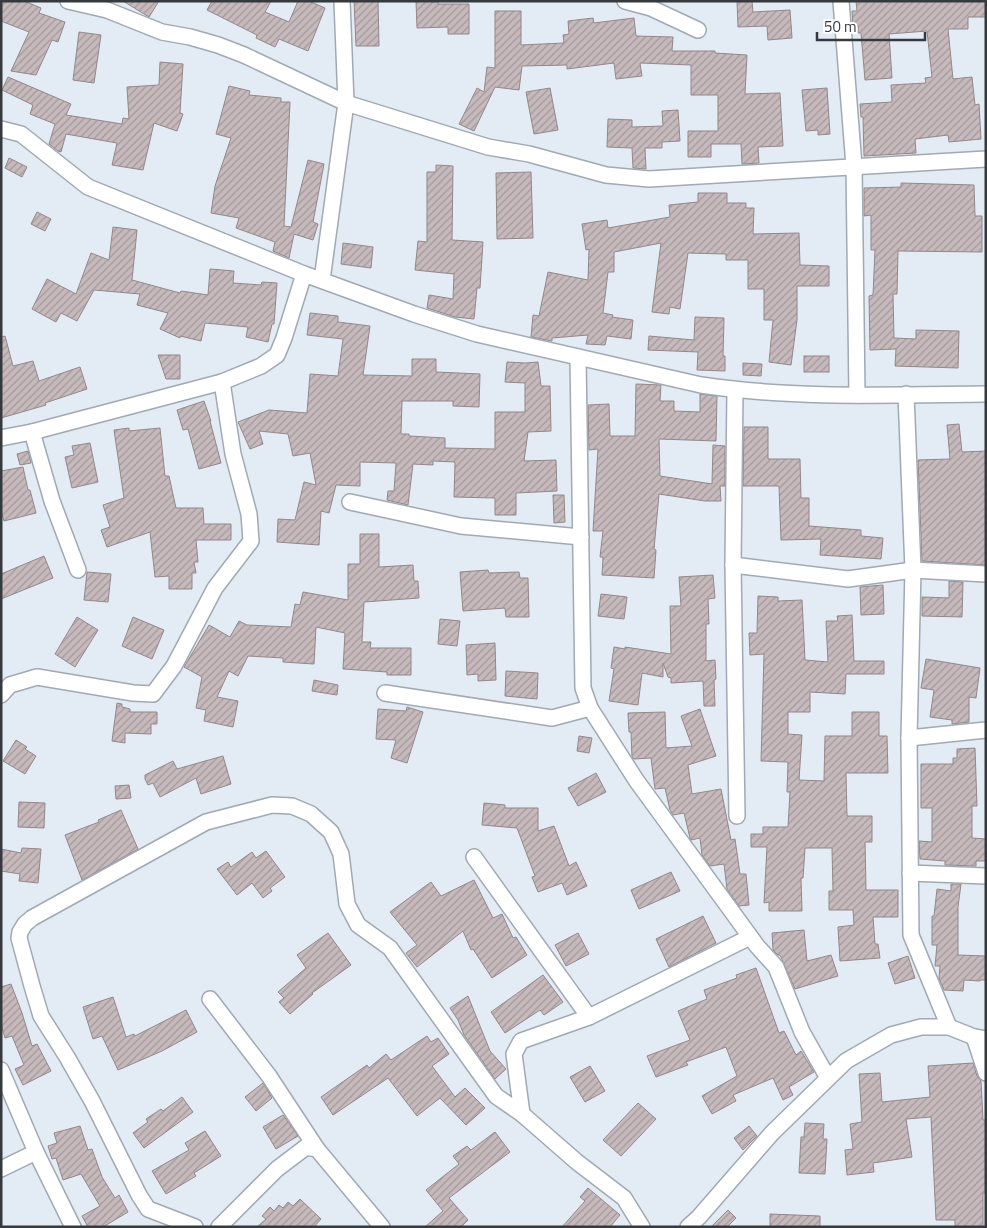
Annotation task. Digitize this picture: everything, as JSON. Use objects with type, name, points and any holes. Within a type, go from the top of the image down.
[{"type":"street","points":[[68,1],[107,10],[162,32],[218,44],[346,103],[488,146],[529,154],[606,175],[649,179],[986,158]]},
{"type":"street","points":[[322,280],[346,103],[342,1]]},
{"type":"street","points":[[625,1],[651,8],[698,30]]},
{"type":"street","points":[[841,1],[854,166],[856,395]]},
{"type":"street","points":[[1,129],[21,134],[88,187],[304,274],[414,314],[477,334],[701,385],[735,390],[856,395],[986,394]]},
{"type":"street","points":[[1,438],[32,432],[222,382],[261,366],[277,355],[304,274]]},
{"type":"street","points":[[578,356],[583,688],[590,708],[636,780],[750,937],[776,967],[802,1032],[828,1078]]},
{"type":"street","points":[[1,694],[10,685],[37,677],[133,693],[153,694],[174,666],[215,588],[251,541],[249,514],[233,454],[222,382]]},
{"type":"street","points":[[735,390],[733,565],[737,816]]},
{"type":"street","points":[[906,394],[913,570],[909,738],[911,935],[949,1027]]},
{"type":"street","points":[[32,432],[52,501],[78,570]]},
{"type":"street","points":[[350,502],[461,526],[581,537]]},
{"type":"street","points":[[733,565],[848,579],[913,570],[986,574]]},
{"type":"street","points":[[385,693],[552,718],[590,708]]},
{"type":"street","points":[[909,738],[986,730]]},
{"type":"street","points":[[195,1227],[148,1209],[139,1195],[92,1102],[41,1016],[20,932],[32,918],[206,822],[272,805],[292,806],[311,814],[331,832],[341,854],[347,904],[358,925],[390,948],[496,1096],[522,1114],[577,1162],[624,1198],[642,1227]]},
{"type":"street","points":[[474,857],[589,1018]]},
{"type":"street","points":[[910,873],[986,876]]},
{"type":"street","points":[[522,1114],[514,1054],[521,1041],[589,1018],[750,937]]},
{"type":"street","points":[[210,999],[269,1076],[317,1149],[382,1227]]},
{"type":"street","points":[[688,1227],[699,1217],[772,1133],[828,1078],[846,1061],[891,1035],[921,1027],[949,1027],[980,1038],[986,1073]]},
{"type":"street","points":[[1,1070],[36,1152],[72,1227]]},
{"type":"street","points":[[218,1227],[277,1169],[306,1147],[317,1149]]},
{"type":"street","points":[[1,1169],[36,1152]]},
{"type":"building","points":[[1,1],[24,1],[41,8],[39,13],[65,22],[58,42],[52,40],[36,75],[11,71],[29,32],[1,21]]},
{"type":"building","points":[[123,1],[159,1],[149,17]]},
{"type":"building","points":[[212,1],[271,1],[265,12],[289,22],[298,1],[309,1],[325,8],[308,51],[279,39],[275,47],[256,38],[257,35],[207,10]]},
{"type":"building","points":[[354,1],[378,1],[379,46],[356,46]]},
{"type":"building","points":[[416,1],[438,1],[438,4],[469,4],[469,34],[448,34],[448,27],[417,28]]},
{"type":"building","points":[[737,1],[752,1],[753,12],[790,10],[792,38],[768,40],[767,26],[738,27]]},
{"type":"building","points":[[856,1],[986,1],[986,17],[968,17],[968,29],[948,29],[953,79],[972,77],[975,105],[979,104],[981,139],[949,142],[948,135],[915,139],[916,153],[864,156],[863,117],[861,117],[860,104],[892,102],[891,85],[926,83],[925,78],[932,77],[927,31],[889,34],[892,78],[865,80],[861,33],[858,33],[858,26],[853,26],[852,11],[857,11]]},
{"type":"building","points":[[495,11],[521,11],[521,45],[564,43],[563,35],[569,34],[568,21],[593,18],[594,23],[634,18],[636,36],[673,37],[672,51],[715,51],[715,53],[747,55],[745,94],[780,93],[783,146],[758,147],[759,163],[742,164],[741,144],[711,144],[711,157],[688,157],[688,131],[718,131],[718,95],[691,95],[691,65],[640,63],[642,76],[616,79],[614,63],[567,69],[567,65],[522,66],[519,90],[495,87],[474,131],[459,124],[477,88],[484,92],[487,67],[495,68]]},
{"type":"building","points":[[79,32],[101,35],[94,83],[73,80]]},
{"type":"building","points":[[160,62],[183,64],[180,113],[183,114],[177,131],[154,123],[143,170],[112,165],[117,143],[66,134],[61,152],[58,151],[49,144],[55,124],[30,114],[33,105],[2,90],[8,77],[71,104],[66,115],[122,124],[123,118],[129,119],[127,87],[159,85]]},
{"type":"building","points":[[229,86],[250,91],[249,95],[281,98],[281,102],[290,102],[284,226],[291,227],[308,160],[324,164],[313,222],[318,224],[313,240],[294,234],[289,258],[273,251],[275,242],[236,228],[239,218],[211,213],[215,186],[231,138],[216,134]]},
{"type":"building","points":[[550,88],[558,130],[534,134],[526,92]]},
{"type":"building","points":[[827,88],[830,134],[818,135],[818,130],[806,131],[802,90]]},
{"type":"building","points":[[678,110],[680,141],[662,142],[662,148],[645,148],[646,169],[633,168],[632,148],[607,147],[608,119],[632,120],[632,127],[663,126],[662,111]]},
{"type":"building","points":[[9,158],[27,167],[22,177],[5,168]]},
{"type":"building","points":[[436,165],[453,166],[452,240],[483,242],[480,288],[477,288],[474,319],[455,317],[427,308],[429,295],[453,299],[454,274],[415,270],[418,241],[427,242],[427,172],[436,172]]},
{"type":"building","points":[[531,172],[533,238],[497,239],[496,173]]},
{"type":"building","points":[[901,183],[974,185],[975,216],[982,216],[982,252],[898,251],[897,294],[893,294],[894,338],[916,339],[916,330],[959,331],[958,368],[895,366],[896,349],[870,350],[869,296],[873,295],[875,250],[871,250],[871,215],[864,216],[864,188],[901,187]]},
{"type":"building","points":[[698,193],[727,193],[727,203],[746,203],[746,208],[754,208],[753,234],[799,233],[800,265],[829,266],[829,286],[797,286],[797,320],[791,365],[769,362],[773,320],[764,320],[764,289],[748,289],[748,260],[726,260],[726,254],[688,253],[680,309],[670,307],[669,314],[652,312],[661,243],[614,252],[614,272],[608,272],[603,313],[613,315],[612,317],[633,320],[631,339],[607,336],[605,345],[586,344],[588,335],[552,338],[552,341],[531,337],[533,315],[539,316],[548,272],[588,280],[589,249],[586,250],[582,224],[607,220],[608,228],[670,217],[669,205],[698,202]]},
{"type":"building","points":[[37,212],[51,219],[45,231],[31,224]]},
{"type":"building","points":[[113,227],[137,230],[132,280],[180,293],[181,291],[208,295],[210,269],[234,271],[233,283],[261,285],[262,282],[277,283],[274,324],[272,324],[268,342],[246,337],[248,327],[205,323],[201,341],[180,336],[180,338],[160,329],[168,313],[137,305],[140,294],[94,290],[77,321],[61,313],[56,322],[32,309],[47,279],[76,294],[91,253],[109,260]]},
{"type":"building","points":[[343,243],[373,247],[371,268],[341,264]]},
{"type":"building","points":[[310,313],[338,316],[338,322],[370,326],[363,375],[412,376],[412,359],[436,359],[436,372],[480,374],[479,407],[453,406],[453,401],[402,401],[401,434],[445,438],[445,448],[495,449],[495,412],[525,412],[525,383],[505,382],[507,362],[538,362],[541,386],[550,386],[551,431],[528,432],[524,461],[556,460],[557,491],[516,493],[516,515],[495,515],[495,498],[454,497],[455,462],[433,461],[433,465],[413,464],[408,505],[387,500],[388,491],[394,491],[396,463],[360,462],[360,486],[336,485],[329,513],[321,511],[319,545],[277,542],[278,519],[295,520],[304,482],[316,485],[310,453],[293,456],[288,434],[259,431],[263,444],[250,449],[238,422],[269,410],[307,413],[310,374],[338,376],[343,339],[307,335]]},
{"type":"building","points":[[695,317],[724,318],[723,356],[725,356],[725,371],[697,370],[698,352],[648,350],[649,336],[694,340]]},
{"type":"building","points":[[5,336],[13,366],[33,361],[39,381],[80,367],[87,389],[45,403],[46,405],[1,418],[1,337]]},
{"type":"building","points":[[158,355],[180,355],[180,379],[166,379]]},
{"type":"building","points":[[804,356],[829,356],[829,372],[804,372]]},
{"type":"building","points":[[743,363],[762,364],[761,376],[743,375]]},
{"type":"building","points":[[636,384],[661,385],[660,401],[674,401],[674,411],[700,412],[700,394],[717,396],[716,441],[659,439],[660,476],[712,484],[713,445],[725,446],[725,486],[720,486],[721,501],[705,501],[659,494],[654,549],[656,550],[654,578],[602,575],[603,557],[600,557],[603,531],[593,531],[598,449],[589,450],[588,405],[609,404],[610,436],[635,436]]},
{"type":"building","points":[[204,401],[221,463],[199,469],[188,429],[183,430],[177,410]]},
{"type":"building","points":[[959,424],[962,452],[986,451],[986,565],[922,561],[918,460],[950,459],[947,425]]},
{"type":"building","points":[[744,427],[768,427],[768,459],[800,459],[801,498],[809,498],[809,526],[861,530],[861,536],[883,538],[881,559],[820,555],[821,539],[781,540],[779,487],[743,486]]},
{"type":"building","points":[[129,428],[129,431],[160,428],[165,476],[169,476],[176,508],[203,508],[204,524],[231,524],[231,540],[196,540],[198,562],[194,562],[196,573],[192,573],[192,589],[169,589],[169,576],[155,577],[150,532],[107,547],[101,530],[110,527],[103,505],[124,498],[114,430]]},
{"type":"building","points":[[90,443],[98,482],[72,488],[65,457],[74,455],[72,446]]},
{"type":"building","points":[[28,451],[31,463],[20,465],[17,454]]},
{"type":"building","points":[[23,467],[36,513],[4,521],[1,511],[1,471]]},
{"type":"building","points":[[553,495],[564,495],[565,522],[554,523]]},
{"type":"building","points":[[360,534],[379,534],[379,567],[413,565],[414,581],[418,581],[419,598],[364,602],[362,642],[371,642],[370,648],[411,648],[411,675],[387,675],[387,672],[343,669],[345,633],[316,627],[314,664],[283,662],[283,658],[248,656],[238,676],[229,671],[217,697],[238,701],[233,727],[204,721],[206,710],[196,708],[202,677],[184,667],[209,625],[230,637],[239,621],[247,625],[291,627],[295,604],[300,605],[303,592],[348,600],[348,564],[360,564]]},
{"type":"building","points":[[44,556],[53,578],[1,599],[1,574]]},
{"type":"building","points":[[488,570],[489,573],[519,572],[520,578],[528,578],[529,617],[506,617],[505,608],[463,611],[460,572]]},
{"type":"building","points":[[87,572],[111,574],[108,602],[84,600]]},
{"type":"building","points":[[713,575],[715,598],[708,599],[709,624],[706,624],[706,661],[715,660],[715,706],[704,706],[703,681],[671,683],[671,678],[668,677],[663,663],[663,677],[642,673],[638,705],[609,701],[614,669],[611,668],[614,647],[671,654],[670,606],[681,606],[679,577]]},
{"type":"building","points":[[949,581],[963,582],[962,617],[922,616],[922,597],[949,598]]},
{"type":"building","points":[[883,585],[884,614],[861,615],[860,587]]},
{"type":"building","points":[[601,594],[627,597],[624,619],[598,616]]},
{"type":"building","points":[[758,596],[778,597],[778,601],[802,600],[805,660],[828,662],[826,621],[838,621],[837,616],[852,615],[854,661],[884,661],[884,674],[846,674],[845,694],[810,692],[810,712],[788,712],[788,734],[802,735],[799,780],[824,781],[825,736],[852,736],[852,712],[879,712],[879,736],[887,736],[888,773],[846,773],[847,816],[872,816],[872,842],[865,842],[866,890],[898,890],[898,917],[873,917],[875,944],[878,944],[880,958],[840,961],[838,927],[854,925],[853,910],[829,910],[829,891],[833,891],[832,848],[805,848],[803,878],[801,878],[802,911],[769,911],[769,902],[764,903],[767,847],[751,847],[751,834],[763,834],[763,827],[788,827],[790,792],[787,792],[788,762],[761,761],[764,654],[750,655],[749,633],[757,633]]},
{"type":"building","points":[[77,617],[98,630],[75,667],[55,654]]},
{"type":"building","points":[[133,617],[164,630],[152,659],[122,646]]},
{"type":"building","points":[[440,619],[460,621],[457,646],[438,644]]},
{"type":"building","points":[[495,643],[496,680],[478,681],[478,674],[467,675],[466,645]]},
{"type":"building","points":[[926,659],[980,668],[976,698],[969,697],[969,722],[952,724],[952,720],[930,717],[934,690],[921,688]]},
{"type":"building","points":[[506,671],[538,673],[537,699],[505,696]]},
{"type":"building","points":[[314,680],[338,685],[337,695],[312,691]]},
{"type":"building","points":[[117,703],[122,704],[122,707],[130,709],[130,712],[157,712],[157,724],[151,724],[151,734],[125,733],[125,743],[112,741]]},
{"type":"building","points":[[407,707],[423,712],[407,763],[391,758],[396,740],[376,739],[378,709],[406,711]]},
{"type":"building","points":[[700,709],[716,756],[688,765],[692,794],[721,789],[731,840],[735,839],[740,874],[746,874],[749,905],[739,906],[727,889],[724,864],[710,866],[702,855],[700,838],[691,840],[684,813],[673,815],[665,788],[655,789],[651,758],[634,759],[632,757],[628,713],[665,712],[666,748],[692,746],[681,716]]},
{"type":"building","points":[[579,736],[592,738],[589,753],[577,751]]},
{"type":"building","points":[[16,740],[36,756],[25,774],[3,761]]},
{"type":"building","points":[[975,748],[977,806],[972,806],[972,838],[986,839],[986,861],[976,861],[976,866],[945,865],[945,861],[920,859],[919,841],[932,842],[932,808],[921,808],[921,764],[953,764],[953,758],[957,758],[957,749]]},
{"type":"building","points":[[223,756],[231,784],[201,794],[196,778],[160,797],[153,783],[148,785],[145,779],[145,775],[173,761],[177,769]]},
{"type":"building","points":[[596,773],[606,792],[578,806],[568,788]]},
{"type":"building","points":[[129,785],[131,798],[116,799],[115,786]]},
{"type":"building","points":[[19,802],[45,803],[44,828],[18,827]]},
{"type":"building","points":[[484,803],[505,805],[505,808],[538,808],[538,831],[554,826],[569,866],[576,862],[587,886],[567,895],[562,883],[538,892],[532,877],[535,876],[517,828],[482,825]]},
{"type":"building","points":[[121,810],[138,849],[82,880],[65,835],[99,822],[98,820]]},
{"type":"building","points":[[22,848],[41,849],[38,883],[19,881],[20,874],[1,871],[1,849],[21,853]]},
{"type":"building","points":[[266,851],[285,877],[270,888],[272,891],[263,898],[252,883],[237,895],[217,869],[228,862],[231,867],[252,852],[256,858]]},
{"type":"building","points":[[671,872],[680,891],[639,909],[631,890]]},
{"type":"building","points":[[474,880],[493,918],[502,914],[513,938],[516,937],[527,955],[492,978],[473,949],[471,950],[463,931],[417,967],[406,953],[417,945],[390,912],[431,882],[441,896]]},
{"type":"building","points":[[951,884],[961,884],[958,907],[958,955],[986,956],[986,980],[964,980],[963,991],[944,990],[939,978],[940,966],[935,966],[937,945],[932,945],[932,916],[934,916],[937,889],[951,891]]},
{"type":"building","points":[[703,916],[716,943],[669,967],[656,939]]},
{"type":"building","points":[[804,930],[807,961],[831,955],[838,976],[795,989],[780,955],[773,950],[772,933]]},
{"type":"building","points":[[328,933],[351,965],[312,993],[290,1014],[279,1002],[284,998],[278,992],[306,968],[297,955]]},
{"type":"building","points":[[578,933],[589,954],[566,966],[555,945]]},
{"type":"building","points":[[908,956],[915,978],[895,984],[888,963]]},
{"type":"building","points":[[756,968],[779,1033],[784,1031],[796,1055],[801,1051],[814,1072],[789,1087],[793,1095],[783,1100],[773,1078],[733,1095],[736,1101],[712,1114],[702,1096],[737,1076],[726,1047],[686,1062],[688,1065],[656,1077],[647,1056],[690,1040],[678,1011],[707,999],[704,990],[737,978],[736,975]]},
{"type":"building","points":[[543,975],[563,1002],[544,1015],[540,1010],[505,1033],[491,1012]]},
{"type":"building","points":[[11,984],[32,1046],[37,1044],[51,1071],[23,1085],[15,1069],[24,1065],[12,1036],[5,1038],[1,1024],[1,987]]},
{"type":"building","points":[[468,996],[490,1051],[506,1069],[495,1079],[464,1035],[458,1020],[450,1008]]},
{"type":"building","points":[[113,997],[126,1037],[134,1034],[135,1036],[186,1010],[197,1032],[162,1051],[118,1070],[102,1036],[93,1039],[83,1007]]},
{"type":"building","points":[[427,1036],[431,1042],[438,1038],[449,1054],[432,1066],[455,1097],[465,1088],[485,1108],[466,1125],[440,1098],[417,1116],[388,1078],[333,1115],[321,1097],[367,1065],[369,1068],[386,1054],[391,1060]]},
{"type":"building","points":[[973,1063],[977,1076],[981,1081],[983,1120],[986,1120],[986,1193],[983,1193],[983,1227],[955,1227],[955,1220],[936,1220],[931,1117],[906,1119],[912,1157],[873,1163],[874,1172],[847,1175],[845,1150],[853,1149],[850,1124],[862,1122],[859,1074],[880,1073],[882,1102],[930,1097],[928,1066]]},
{"type":"building","points":[[590,1066],[605,1091],[585,1102],[570,1077]]},
{"type":"building","points":[[263,1083],[272,1098],[256,1111],[245,1097]]},
{"type":"building","points":[[182,1097],[193,1112],[144,1148],[133,1133],[148,1122],[146,1119],[161,1109],[163,1111]]},
{"type":"building","points":[[638,1103],[656,1119],[621,1156],[603,1140]]},
{"type":"building","points":[[283,1115],[298,1136],[276,1149],[263,1127]]},
{"type":"building","points":[[805,1123],[824,1124],[823,1139],[827,1139],[825,1174],[799,1173],[801,1137],[804,1137]]},
{"type":"building","points":[[80,1126],[88,1150],[92,1149],[102,1177],[115,1198],[119,1195],[128,1212],[103,1227],[88,1227],[82,1216],[100,1206],[81,1174],[63,1180],[56,1158],[52,1159],[48,1146],[57,1143],[54,1133]]},
{"type":"building","points":[[749,1126],[757,1136],[743,1150],[734,1138]]},
{"type":"building","points":[[205,1131],[221,1156],[194,1173],[196,1176],[166,1194],[152,1171],[189,1150],[185,1143]]},
{"type":"building","points":[[495,1132],[510,1152],[449,1198],[468,1220],[461,1227],[425,1227],[443,1211],[426,1190],[459,1164],[453,1156],[467,1146],[471,1150]]},
{"type":"building","points":[[588,1188],[620,1215],[610,1227],[562,1227],[585,1201],[580,1197]]},
{"type":"building","points":[[300,1199],[321,1219],[314,1227],[257,1227],[266,1219],[262,1216],[270,1207],[274,1211],[279,1205],[283,1208],[288,1202],[293,1206]]},
{"type":"building","points":[[728,1210],[736,1218],[727,1227],[711,1227]]},
{"type":"building","points":[[770,1214],[820,1216],[820,1227],[770,1227]]}]
